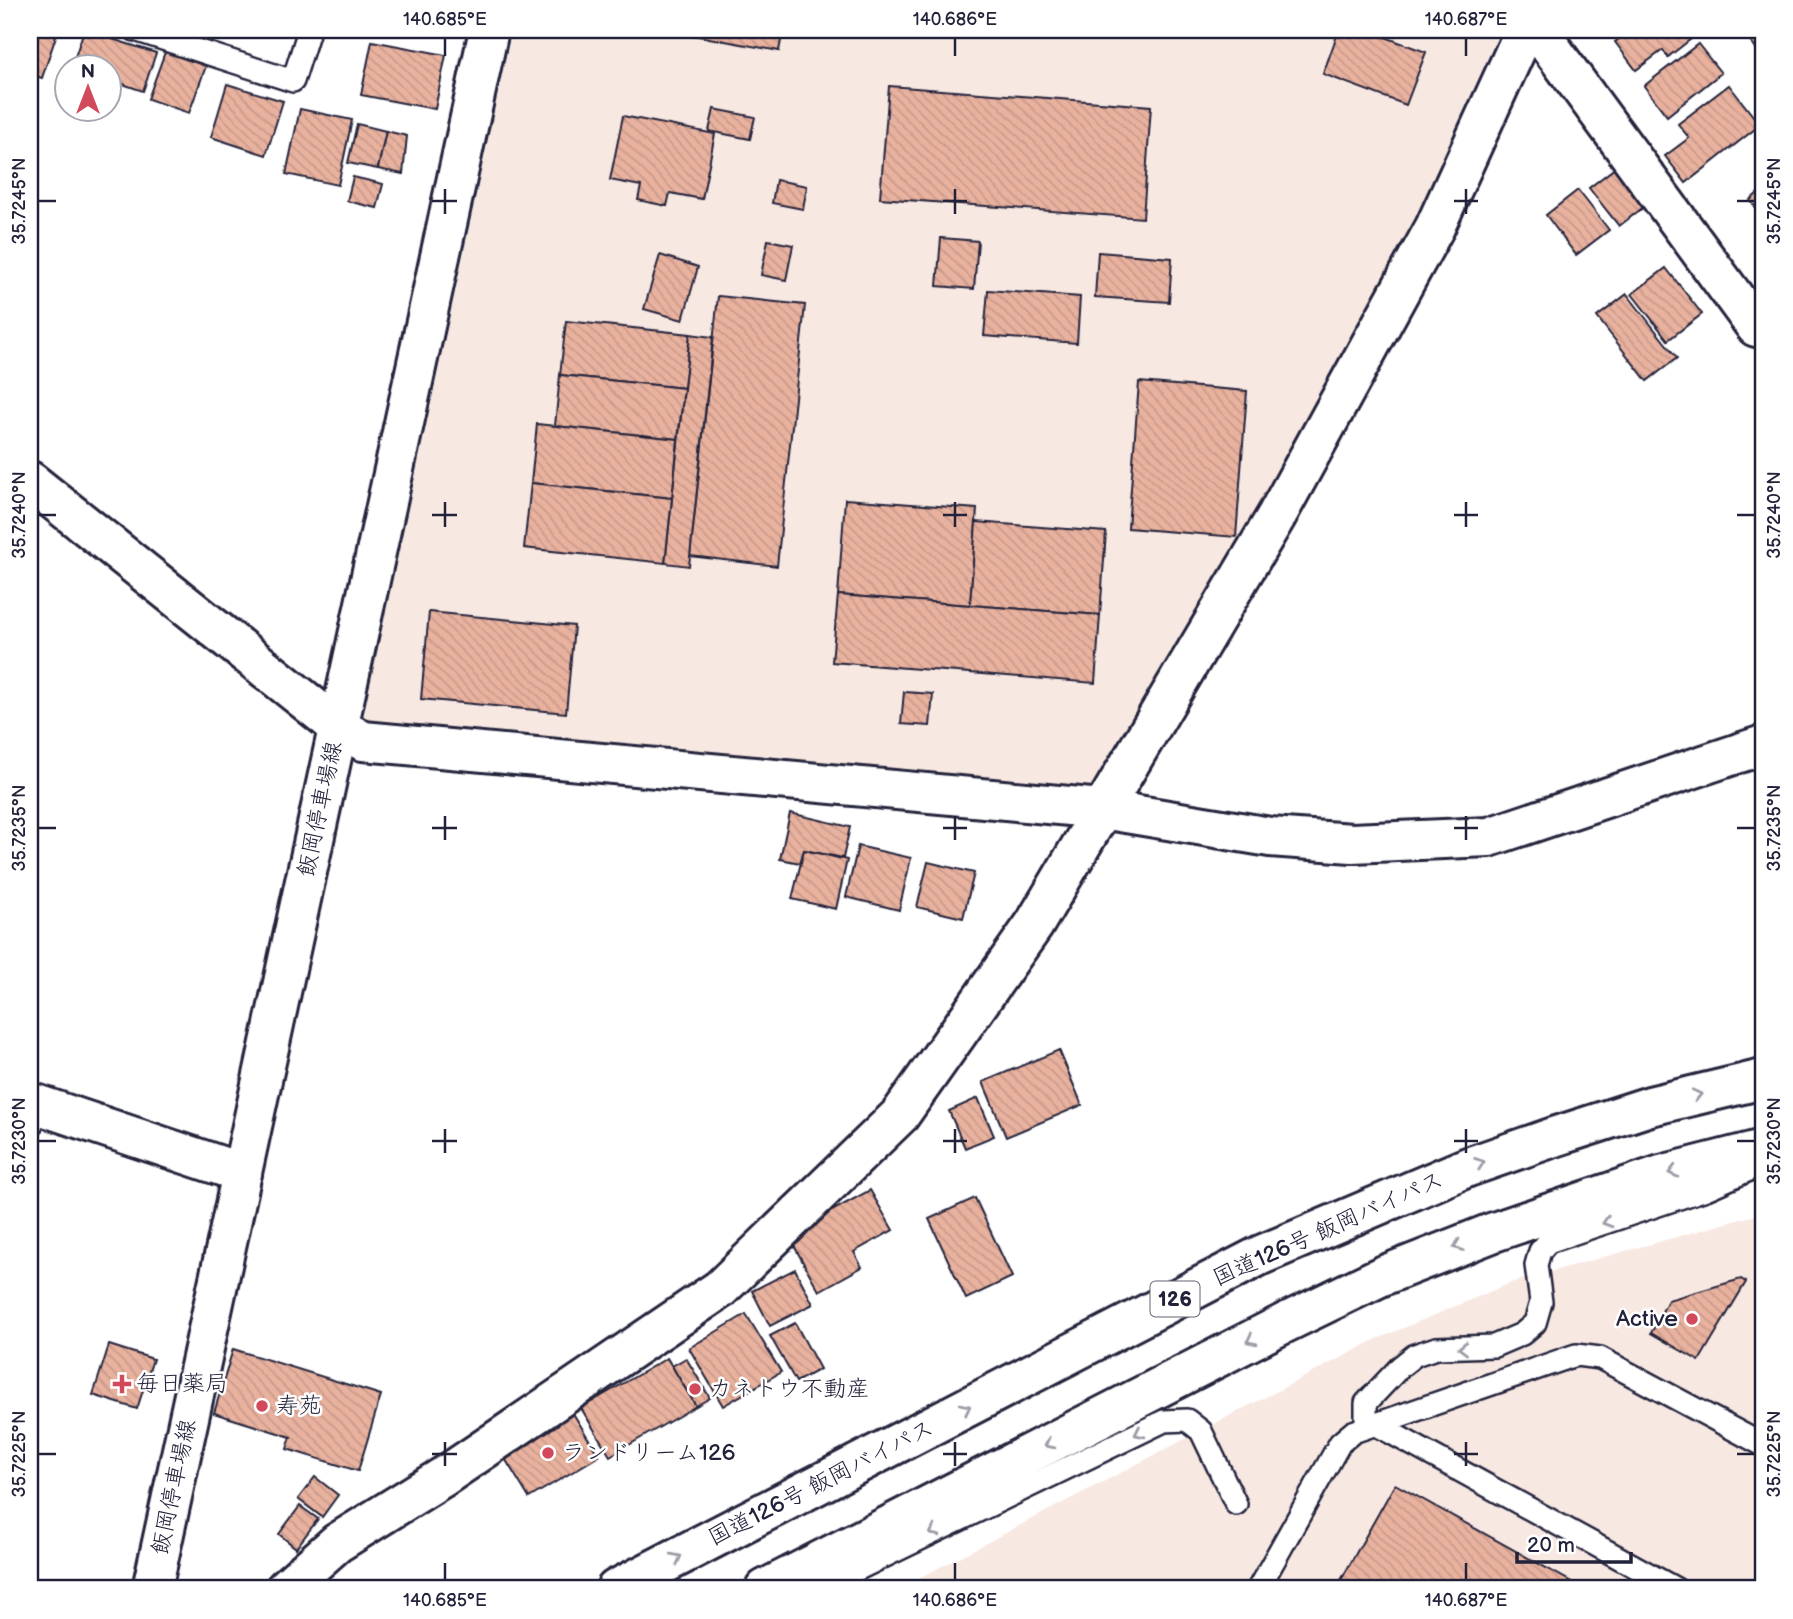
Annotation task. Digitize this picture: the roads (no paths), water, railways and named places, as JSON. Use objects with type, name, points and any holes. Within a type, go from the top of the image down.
[{"type":"main road","name":"飯岡停車場線","points":[[152,1589],[489,30]]},
{"type":"main road","points":[[285,1589],[337,1543],[443,1477],[720,1289],[900,1115],[1034,925],[1278,515],[1435,226],[1525,30]]},
{"type":"main road","points":[[1538,30],[1756,327],[1763,322]]},
{"type":"main road","points":[[30,481],[337,726],[363,741],[1102,809],[1270,836],[1352,844],[1489,836],[1763,745]]},
{"type":"main road","name":"国道126号 飯岡バイパス","points":[[616,1589],[1261,1255],[1468,1167],[1554,1136],[1650,1106],[1763,1080]]},
{"type":"main road","points":[[32,1112],[242,1174]]},
{"type":"main road","points":[[765,1589],[1382,1276],[1493,1232],[1661,1175],[1763,1149]]},
{"type":"lane","points":[[135,30],[293,81],[309,30]]},
{"type":"lane","points":[[1676,1589],[1371,1425],[1366,1403],[1399,1367],[1415,1355],[1436,1348],[1493,1346],[1522,1334],[1535,1323],[1541,1302],[1536,1265],[1540,1251],[1548,1242],[1706,1189],[1763,1164]]},
{"type":"lane","points":[[1258,1589],[1340,1443],[1353,1432],[1576,1355],[1600,1358],[1763,1446]]},
{"type":"lane","points":[[793,1589],[848,1574],[1164,1421],[1186,1420],[1201,1431],[1236,1504]]},
{"type":"place","name":"Active","points":[[1692,1319]]},
{"type":"place","name":"毎日薬局","points":[[122,1384]]},
{"type":"place","name":"カネトウ不動産","points":[[695,1389]]},
{"type":"place","name":"寿苑","points":[[262,1406]]},
{"type":"place","name":"ランドリーム126","points":[[548,1453]]}]
